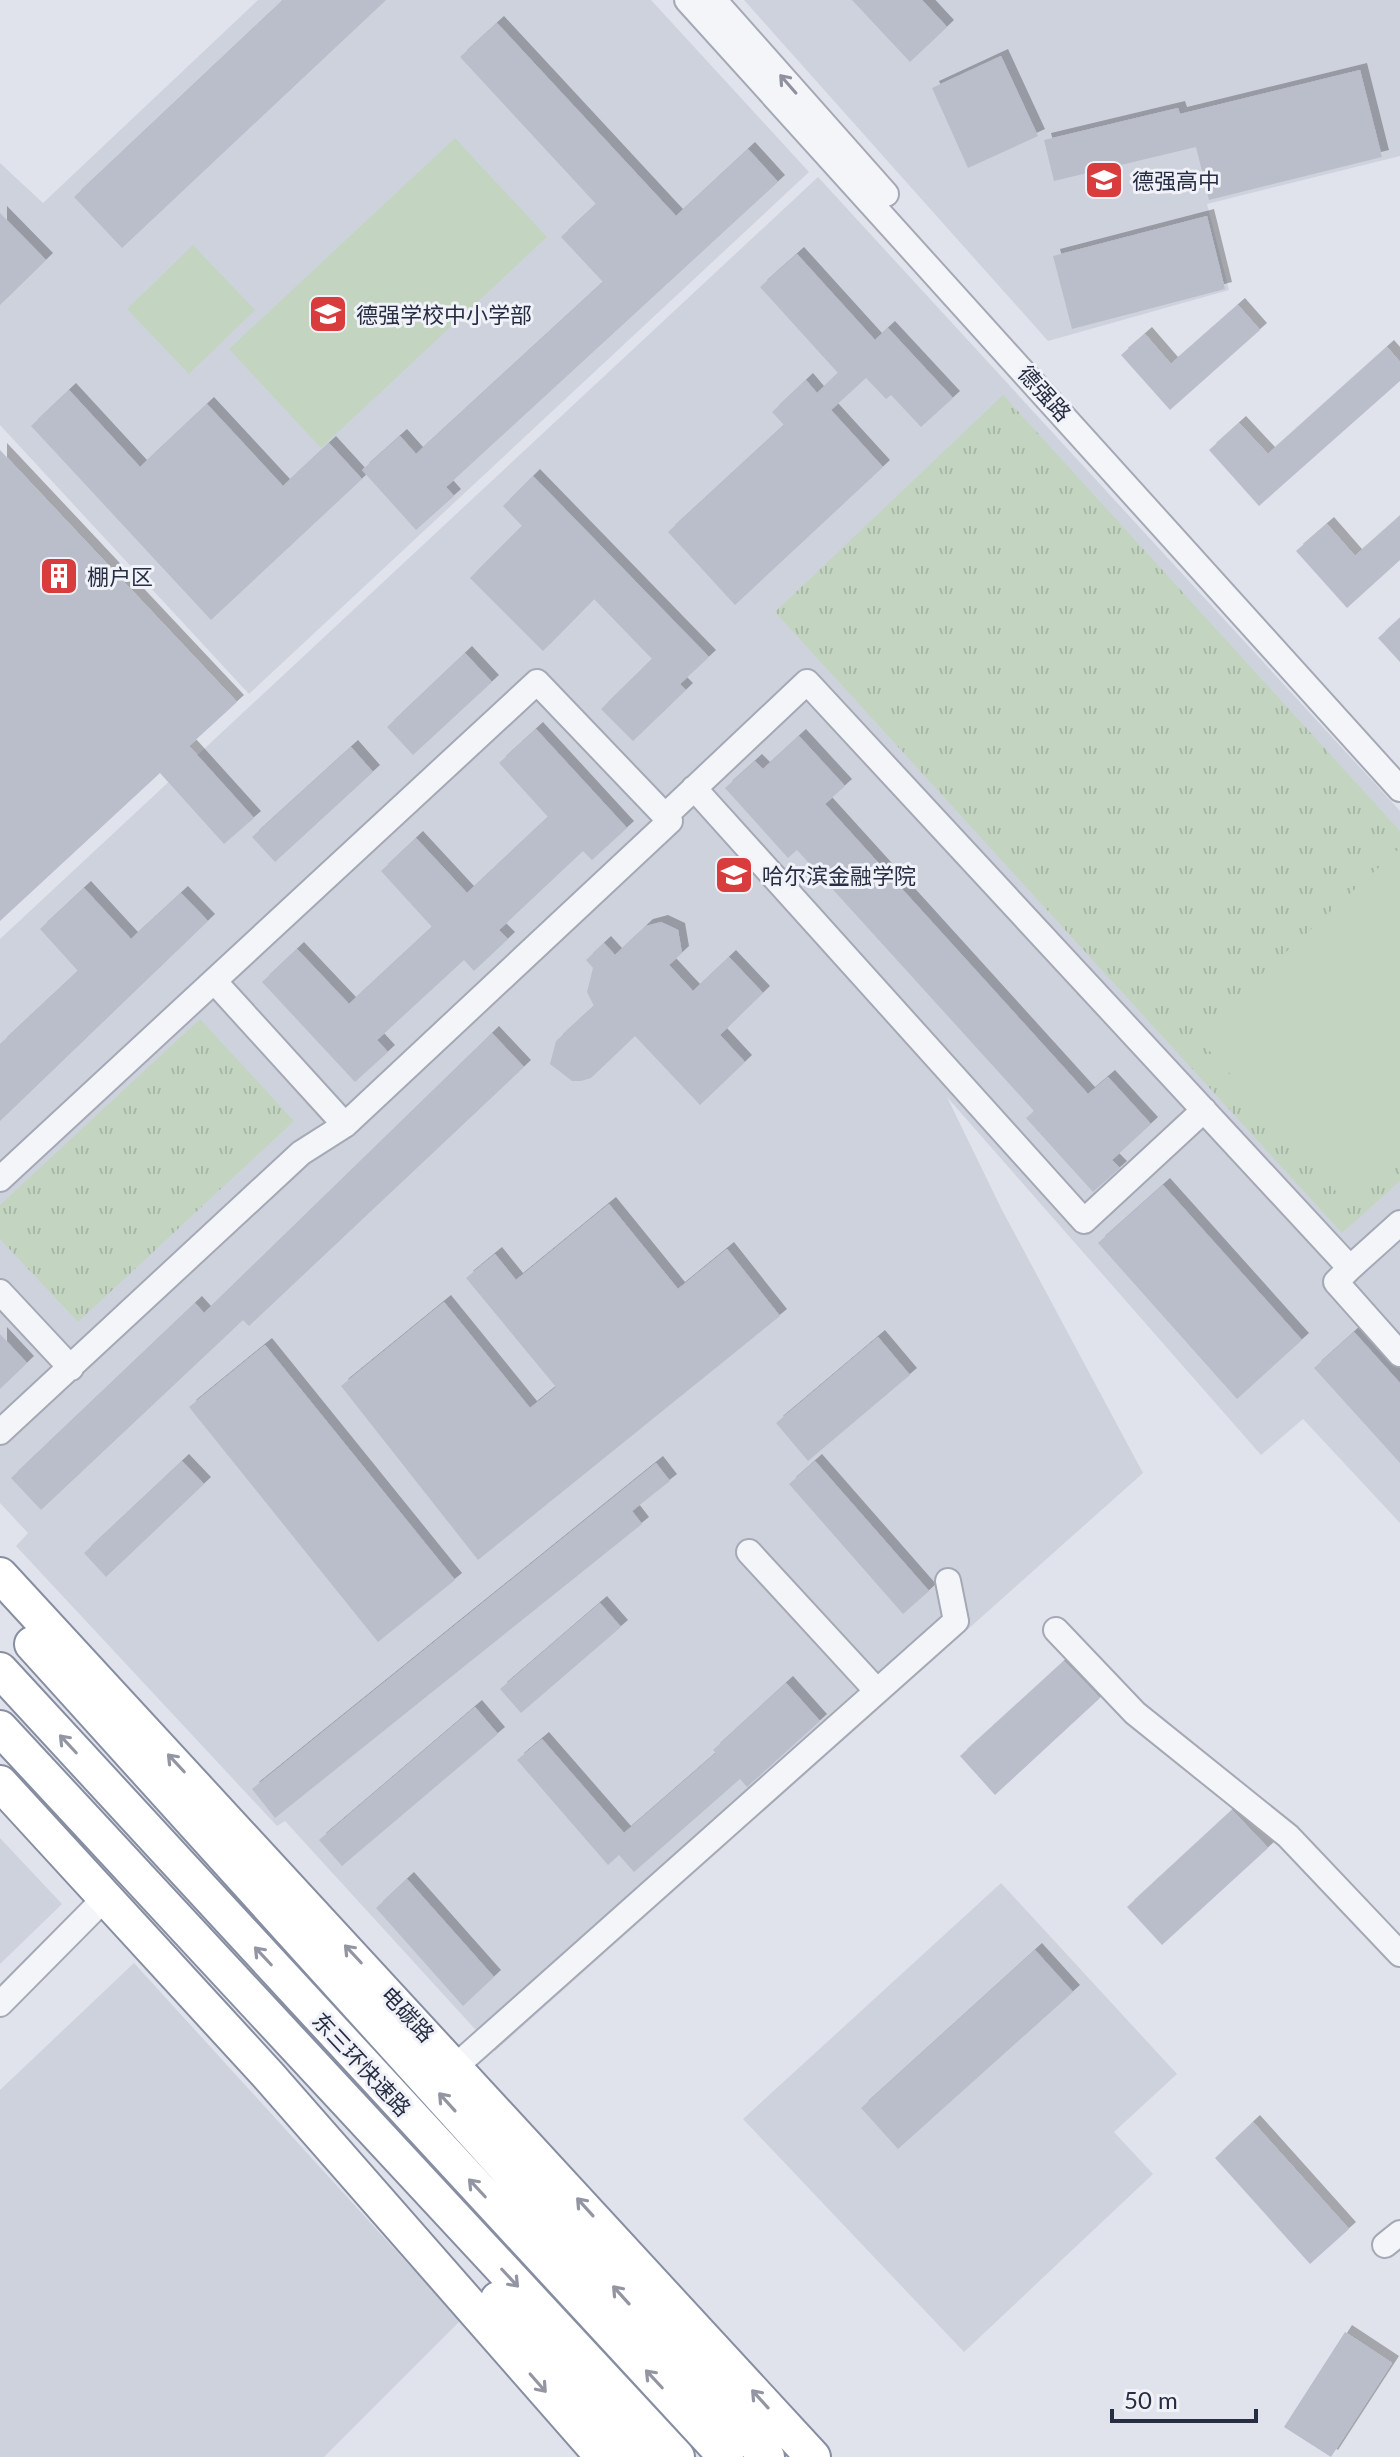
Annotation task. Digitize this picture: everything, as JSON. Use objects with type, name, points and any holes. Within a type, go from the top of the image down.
[{"type":"highway","name":"电碳路","points":[[0,1575],[456,2066],[813,2457]]},
{"type":"highway","points":[[0,1608],[767,2457]]},
{"type":"highway","name":"东三环快速路","points":[[0,1670],[726,2457]]},
{"type":"highway","name":"东三环快速路","points":[[0,1728],[677,2457]]},
{"type":"highway","points":[[0,1757],[642,2457]]},
{"type":"highway","points":[[0,1783],[268,2075],[603,2457]]},
{"type":"street","name":"德强路","points":[[687,0],[1400,789]]},
{"type":"street","name":"德强路","points":[[714,0],[1400,768]]},
{"type":"street","points":[[0,1179],[537,682],[670,821],[345,1125],[301,1153],[0,1432]]},
{"type":"street","points":[[665,816],[807,682],[1350,1268]]},
{"type":"street","points":[[694,788],[1084,1221],[1204,1110]]},
{"type":"street","points":[[214,981],[345,1125]]},
{"type":"street","points":[[1400,1223],[1336,1282],[1400,1354]]},
{"type":"street","points":[[0,1292],[71,1368]]},
{"type":"street","points":[[749,1552],[877,1691]]},
{"type":"street","points":[[456,2066],[956,1621],[948,1581]]},
{"type":"street","points":[[1056,1630],[1135,1713],[1288,1836],[1400,1954]]},
{"type":"street","points":[[0,2004],[104,1899]]},
{"type":"shaded area","name":"德强学校中小学部","points":[[258,0],[651,0],[809,172],[249,694],[0,425],[0,163],[43,203]]},
{"type":"shaded area","name":"德强高中","points":[[744,0],[1400,0],[1400,156],[1207,204],[1229,290],[1048,341]]},
{"type":"shaded area","name":"哈尔滨金融学院","points":[[818,177],[1400,811],[1400,1523],[1303,1419],[1261,1455],[947,1097],[1002,1210],[1143,1473],[495,2051],[285,1821],[277,1826],[16,1546],[28,1533],[0,1503],[0,939]]},
{"type":"shaded area","points":[[0,1838],[62,1904],[0,1964]]},
{"type":"shaded area","points":[[1001,1883],[1177,2074],[1114,2132],[1153,2174],[964,2352],[743,2119]]},
{"type":"shaded area","points":[[134,1963],[460,2321],[324,2457],[0,2457],[0,2090]]},
{"type":"green space","points":[[455,138],[547,237],[321,448],[229,349]]},
{"type":"green space","points":[[193,245],[255,310],[189,374],[127,309]]},
{"type":"green space","points":[[1003,395],[1400,831],[1400,1181],[1342,1233],[775,612]]},
{"type":"green space","points":[[1400,848],[1400,1147],[1343,1199],[1195,1035]]},
{"type":"green space","points":[[200,1019],[294,1121],[78,1322],[0,1239],[0,1205]]},
{"type":"building","points":[[283,0],[386,0],[122,248],[74,197]]},
{"type":"building","points":[[852,0],[922,0],[947,27],[910,62]]},
{"type":"building","points":[[497,23],[676,216],[748,149],[778,182],[446,487],[454,496],[416,530],[362,470],[400,436],[416,454],[603,282],[561,237],[596,204],[460,57]]},
{"type":"building","points":[[1001,56],[1038,136],[968,168],[932,88]]},
{"type":"building","points":[[1360,70],[1382,157],[1209,200],[1196,147],[1054,181],[1044,140],[1178,108],[1180,114]]},
{"type":"building","points":[[0,213],[46,260],[0,305]]},
{"type":"building","points":[[1207,216],[1225,289],[1072,329],[1053,256]]},
{"type":"building","points":[[797,254],[875,340],[888,328],[953,398],[921,427],[891,395],[886,399],[866,378],[831,410],[883,467],[735,605],[668,532],[784,425],[772,412],[806,380],[817,393],[838,373],[760,287]]},
{"type":"building","points":[[1238,305],[1260,330],[1170,410],[1121,355],[1145,334],[1171,364]]},
{"type":"building","points":[[1387,347],[1400,362],[1400,381],[1259,506],[1209,450],[1239,423],[1268,454]]},
{"type":"building","points":[[69,390],[140,467],[207,404],[283,486],[329,443],[362,479],[211,620],[31,426]]},
{"type":"building","name":"棚户区","points":[[0,450],[237,702],[189,746],[254,818],[224,844],[160,773],[0,921]]},
{"type":"building","points":[[533,476],[709,657],[680,684],[686,690],[633,741],[601,709],[652,659],[594,599],[543,651],[470,578],[522,526],[503,506]]},
{"type":"building","points":[[1400,516],[1400,560],[1347,608],[1296,551],[1327,524],[1355,556]]},
{"type":"building","points":[[1400,618],[1400,662],[1378,638]]},
{"type":"building","points":[[465,653],[492,682],[413,755],[387,727]]},
{"type":"building","points":[[536,729],[627,828],[592,860],[583,851],[499,930],[508,939],[474,971],[464,960],[377,1040],[388,1052],[355,1082],[262,982],[297,949],[349,1004],[432,927],[381,871],[416,838],[467,893],[548,817],[499,763]]},
{"type":"building","points":[[799,736],[845,786],[825,804],[1088,1094],[1108,1077],[1151,1124],[1112,1160],[1120,1168],[1093,1192],[1026,1118],[1034,1111],[797,850],[788,858],[725,788],[755,761],[763,769]]},
{"type":"building","points":[[351,747],[373,772],[275,862],[252,837]]},
{"type":"building","points":[[84,888],[131,939],[181,893],[208,921],[0,1121],[0,1044],[78,971],[40,929]]},
{"type":"building","points":[[661,922],[678,930],[682,953],[669,965],[693,991],[729,957],[763,993],[720,1035],[745,1062],[700,1105],[635,1036],[591,1078],[572,1081],[550,1064],[556,1041],[594,1006],[587,992],[593,968],[586,960],[604,943],[615,955],[646,926]]},
{"type":"building","points":[[492,1033],[524,1067],[249,1326],[243,1320],[41,1510],[11,1478],[195,1303],[204,1313]]},
{"type":"building","points":[[1163,1185],[1302,1340],[1237,1399],[1098,1243]]},
{"type":"building","points":[[609,1204],[678,1289],[727,1249],[780,1316],[478,1560],[341,1386],[444,1302],[530,1408],[556,1387],[466,1278],[495,1254],[516,1280]]},
{"type":"building","points":[[1354,1332],[1400,1383],[1400,1463],[1314,1368]]},
{"type":"building","points":[[0,1334],[27,1363],[0,1389]]},
{"type":"building","points":[[878,1337],[910,1375],[808,1461],[776,1423]]},
{"type":"building","points":[[265,1345],[455,1580],[378,1642],[189,1407]]},
{"type":"building","points":[[182,1461],[204,1484],[106,1577],[84,1553]]},
{"type":"building","points":[[815,1461],[929,1591],[903,1614],[789,1484]]},
{"type":"building","points":[[656,1463],[670,1481],[632,1511],[642,1524],[275,1818],[252,1789]]},
{"type":"building","points":[[600,1603],[621,1627],[521,1713],[500,1689]]},
{"type":"building","points":[[1064,1661],[1100,1698],[995,1795],[960,1756]]},
{"type":"building","points":[[786,1683],[820,1721],[747,1787],[740,1779],[634,1872],[619,1855],[608,1865],[517,1760],[542,1739],[624,1833],[716,1753],[713,1750]]},
{"type":"building","points":[[475,1707],[498,1734],[342,1866],[319,1840]]},
{"type":"building","points":[[1232,1810],[1268,1848],[1162,1945],[1127,1907]]},
{"type":"building","points":[[407,1879],[494,1977],[463,2006],[376,1908]]},
{"type":"building","points":[[1035,1950],[1073,1992],[898,2149],[861,2108]]},
{"type":"building","points":[[1253,2122],[1349,2229],[1310,2264],[1215,2158]]},
{"type":"building","points":[[1345,2332],[1392,2363],[1331,2457],[1284,2427]]},
{"type":"place","name":"德强高中","points":[[1104,180]]},
{"type":"place","name":"德强学校中小学部","points":[[328,314]]},
{"type":"place","name":"棚户区","points":[[59,576]]},
{"type":"place","name":"哈尔滨金融学院","points":[[734,875]]}]
